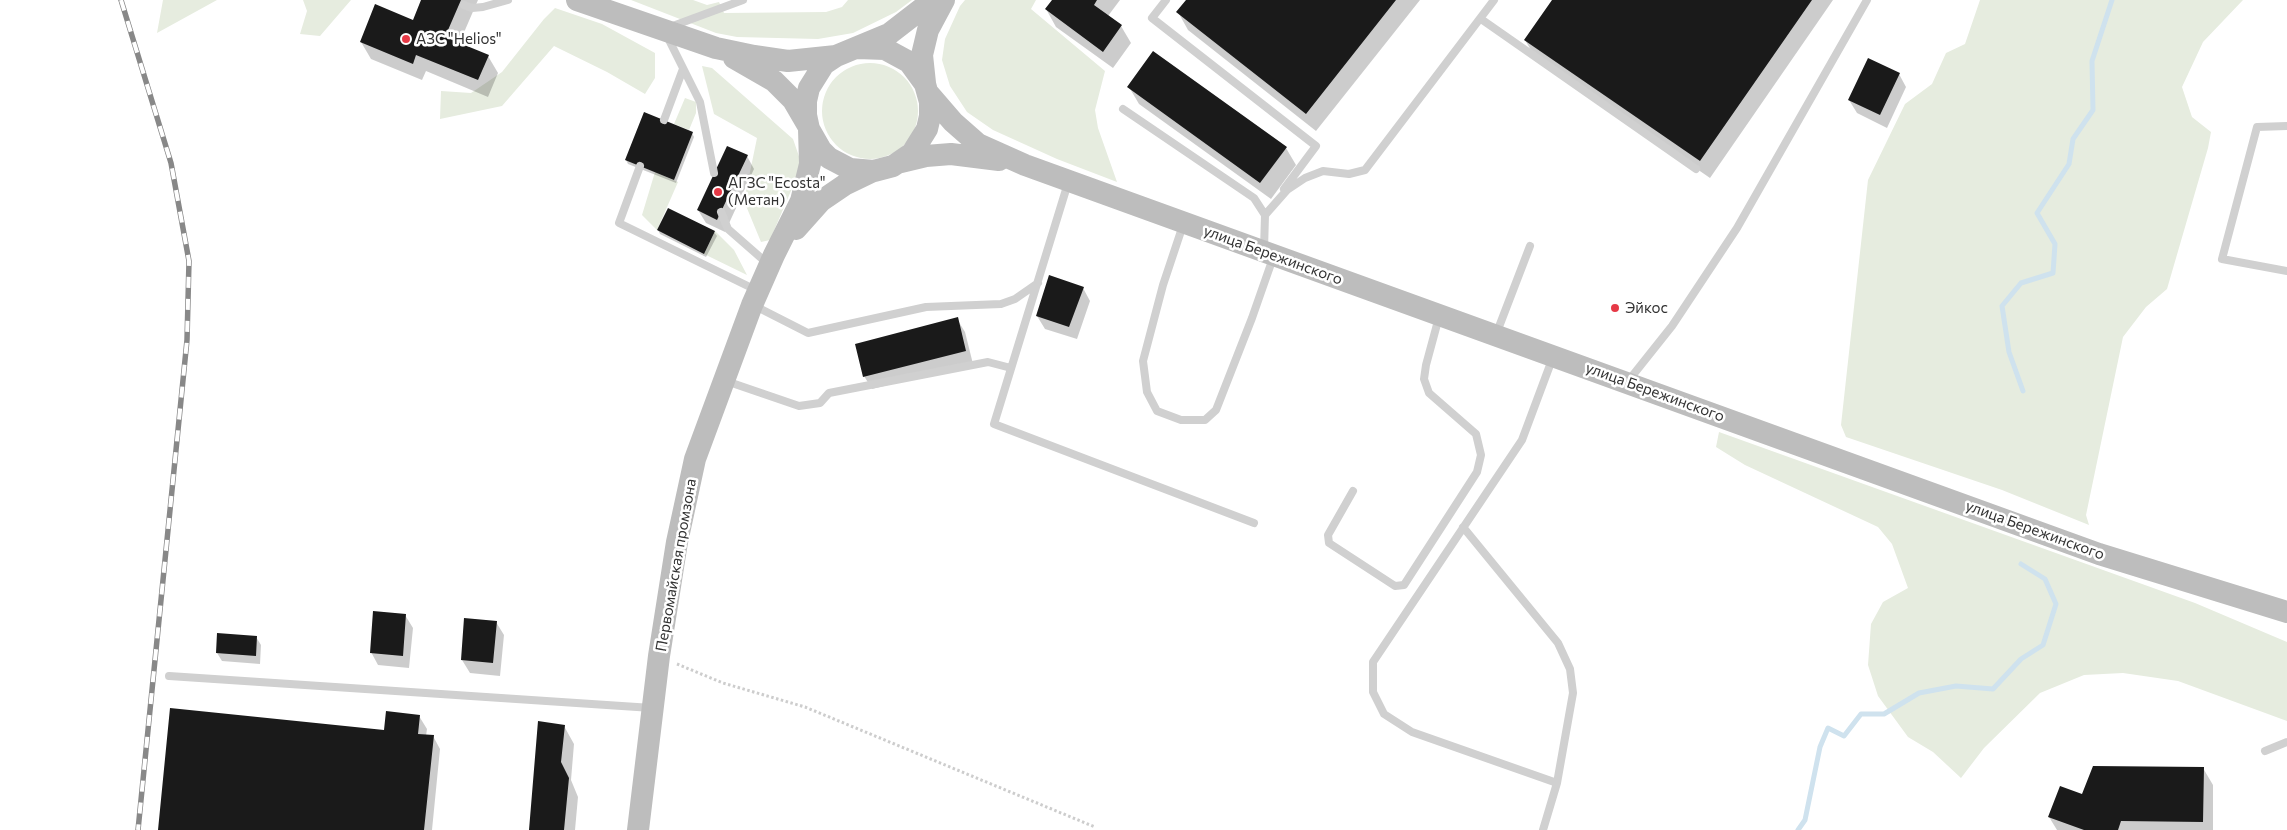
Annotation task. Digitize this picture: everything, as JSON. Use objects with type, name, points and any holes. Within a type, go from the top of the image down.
[{"type":"main road","points":[[577,0],[716,48],[788,61],[836,56]]},
{"type":"main road","points":[[772,260],[801,202],[810,164],[806,101],[809,88],[824,64],[836,56],[889,34],[933,0]]},
{"type":"main road","points":[[901,162],[916,147],[927,129],[930,116],[922,55],[928,30],[944,0]]},
{"type":"main road","points":[[716,48],[774,81],[793,100],[821,150],[834,161],[850,169],[874,171]]},
{"type":"main road","points":[[858,48],[885,49],[909,62],[926,89],[953,122],[978,144],[1025,165]]},
{"type":"main road","points":[[772,260],[821,201],[846,184],[874,171],[926,156],[951,154],[1025,165]]},
{"type":"main road","name":"улица Бережинского","points":[[1025,165],[1440,316],[1554,355],[2099,554],[2287,612]]},
{"type":"main road","name":"Первомайская промзона","points":[[638,830],[659,656],[677,542],[695,459],[723,380],[772,260]]},
{"type":"lane","points":[[464,5],[472,8],[483,7],[508,0]]},
{"type":"lane","points":[[714,173],[700,102],[664,30],[743,0]]},
{"type":"lane","points":[[1166,0],[1152,18],[1316,146],[1265,215]]},
{"type":"lane","points":[[1277,199],[1305,178],[1323,171],[1349,174],[1364,170],[1494,0]]},
{"type":"lane","points":[[1628,382],[1672,326],[1737,228],[1867,0]]},
{"type":"lane","points":[[1481,19],[1696,169]]},
{"type":"lane","points":[[664,120],[683,69]]},
{"type":"lane","points":[[1123,109],[1254,198],[1265,215],[1269,254],[1252,318],[1216,410],[1205,420],[1181,420],[1157,411],[1147,392],[1143,361],[1163,285],[1184,223]]},
{"type":"lane","points":[[2287,126],[2257,127],[2222,259],[2287,271]]},
{"type":"lane","points":[[640,166],[619,223],[755,298],[808,333],[926,307],[1001,304],[1015,299],[1038,283]]},
{"type":"lane","points":[[1069,181],[994,424],[1254,523]]},
{"type":"lane","points":[[721,212],[728,230],[772,260]]},
{"type":"lane","points":[[1496,335],[1530,246]]},
{"type":"lane","points":[[1353,491],[1328,535],[1329,543],[1395,586],[1404,585],[1477,472],[1481,454],[1476,434],[1429,393],[1424,379],[1426,365],[1440,316]]},
{"type":"lane","points":[[1554,355],[1522,440],[1373,662],[1373,692],[1384,714],[1412,732],[1557,783]]},
{"type":"lane","points":[[723,380],[799,406],[820,402],[830,392],[988,362],[1011,368]]},
{"type":"lane","points":[[1463,527],[1558,643],[1570,669],[1572,693],[1557,783],[1543,830]]},
{"type":"lane","points":[[168,676],[654,708]]},
{"type":"lane","points":[[2265,751],[2287,742]]},
{"type":"path","points":[[659,656],[723,683],[805,707],[1095,827]]},
{"type":"shaded area","points":[[163,0],[217,0],[157,33]]},
{"type":"shaded area","points":[[303,0],[351,0],[320,36],[300,34],[307,11]]},
{"type":"shaded area","points":[[631,0],[693,0],[707,5],[719,2],[724,13],[826,12],[842,7],[848,0],[912,0],[896,12],[853,33],[818,39],[737,37],[716,33]]},
{"type":"shaded area","points":[[965,0],[1036,0],[1031,9],[1105,71],[1095,110],[1098,128],[1117,182],[1057,159],[993,130],[967,112],[950,86],[942,60],[945,39],[960,6]]},
{"type":"shaded area","points":[[1980,0],[2243,0],[2203,42],[2182,87],[2192,117],[2211,132],[2208,148],[2167,289],[2146,307],[2123,337],[2086,515],[2089,525],[2002,490],[1846,437],[1841,425],[1868,180],[1905,104],[1932,84],[1946,53],[1965,44]]},
{"type":"shaded area","points":[[555,8],[602,24],[655,53],[655,78],[645,94],[607,72],[554,46],[502,106],[440,119],[441,91],[471,93],[502,72]]},
{"type":"shaded area","points":[[870,63],[888,66],[904,77],[915,93],[918,111],[915,129],[904,145],[888,156],[870,159],[852,156],[836,145],[825,129],[822,111],[825,93],[836,77],[852,66]]},
{"type":"shaded area","points":[[702,66],[712,68],[793,139],[802,165],[770,240],[761,242],[744,201],[757,138],[714,114]]},
{"type":"shaded area","points":[[685,98],[696,102],[696,113],[689,130],[674,124]]},
{"type":"shaded area","points":[[655,172],[678,182],[657,230],[642,215]]},
{"type":"shaded area","points":[[715,231],[734,250],[747,275],[704,254]]},
{"type":"shaded area","points":[[1719,432],[2195,603],[2287,642],[2287,721],[2178,681],[2123,673],[2084,675],[2040,693],[1984,748],[1961,778],[1933,752],[1908,737],[1878,696],[1868,665],[1871,624],[1883,602],[1908,588],[1892,544],[1878,527],[1745,465],[1716,447]]},
{"type":"building","name":"АЗС \"Helios\"","points":[[421,0],[461,0],[445,37],[489,55],[478,80],[416,55],[413,64],[360,42],[375,4],[413,20]]},
{"type":"building","points":[[1052,0],[1097,0],[1094,5],[1122,25],[1103,52],[1045,9]]},
{"type":"building","points":[[1186,0],[1396,0],[1306,114],[1176,12]]},
{"type":"building","points":[[1552,0],[1812,0],[1700,161],[1524,40]]},
{"type":"building","points":[[1153,51],[1287,147],[1260,183],[1127,87]]},
{"type":"building","points":[[1868,58],[1900,73],[1880,115],[1848,100]]},
{"type":"building","points":[[644,112],[693,132],[674,180],[625,160]]},
{"type":"building","name":"АГЗС \"Ecosta\" (Метан)","points":[[727,146],[748,155],[717,220],[697,210]]},
{"type":"building","points":[[668,208],[715,231],[704,254],[657,230]]},
{"type":"building","points":[[1049,275],[1084,287],[1069,327],[1036,316]]},
{"type":"building","points":[[958,317],[966,351],[863,377],[855,344]]},
{"type":"building","points":[[373,611],[406,614],[403,656],[370,653]]},
{"type":"building","points":[[464,618],[497,621],[493,663],[461,660]]},
{"type":"building","points":[[217,633],[257,636],[256,656],[216,653]]},
{"type":"building","points":[[170,708],[384,730],[386,711],[420,715],[418,734],[434,735],[424,830],[158,830]]},
{"type":"building","points":[[538,721],[565,725],[561,762],[569,778],[564,830],[529,830]]},
{"type":"building","points":[[2093,766],[2204,767],[2203,822],[2121,821],[2118,830],[2084,830],[2048,817],[2060,786],[2082,794]]},
{"type":"waterway","points":[[2023,391],[2009,352],[2002,306],[2021,283],[2053,273],[2055,244],[2037,213],[2069,164],[2073,139],[2093,110],[2092,61],[2112,0]]},
{"type":"waterway","points":[[1798,830],[1805,820],[1820,747],[1828,728],[1844,736],[1861,714],[1884,714],[1919,693],[1956,686],[1993,689],[2021,659],[2043,645],[2056,604],[2045,579],[2021,564]]},
{"type":"railway","points":[[121,0],[171,163],[189,261],[187,340],[138,830]]},
{"type":"place","name":"АЗС \"Helios\"","points":[[406,39]]},
{"type":"place","name":"АГЗС \"Ecosta\" (Метан)","points":[[718,192]]},
{"type":"place","name":"Эйкос","points":[[1615,308]]}]
